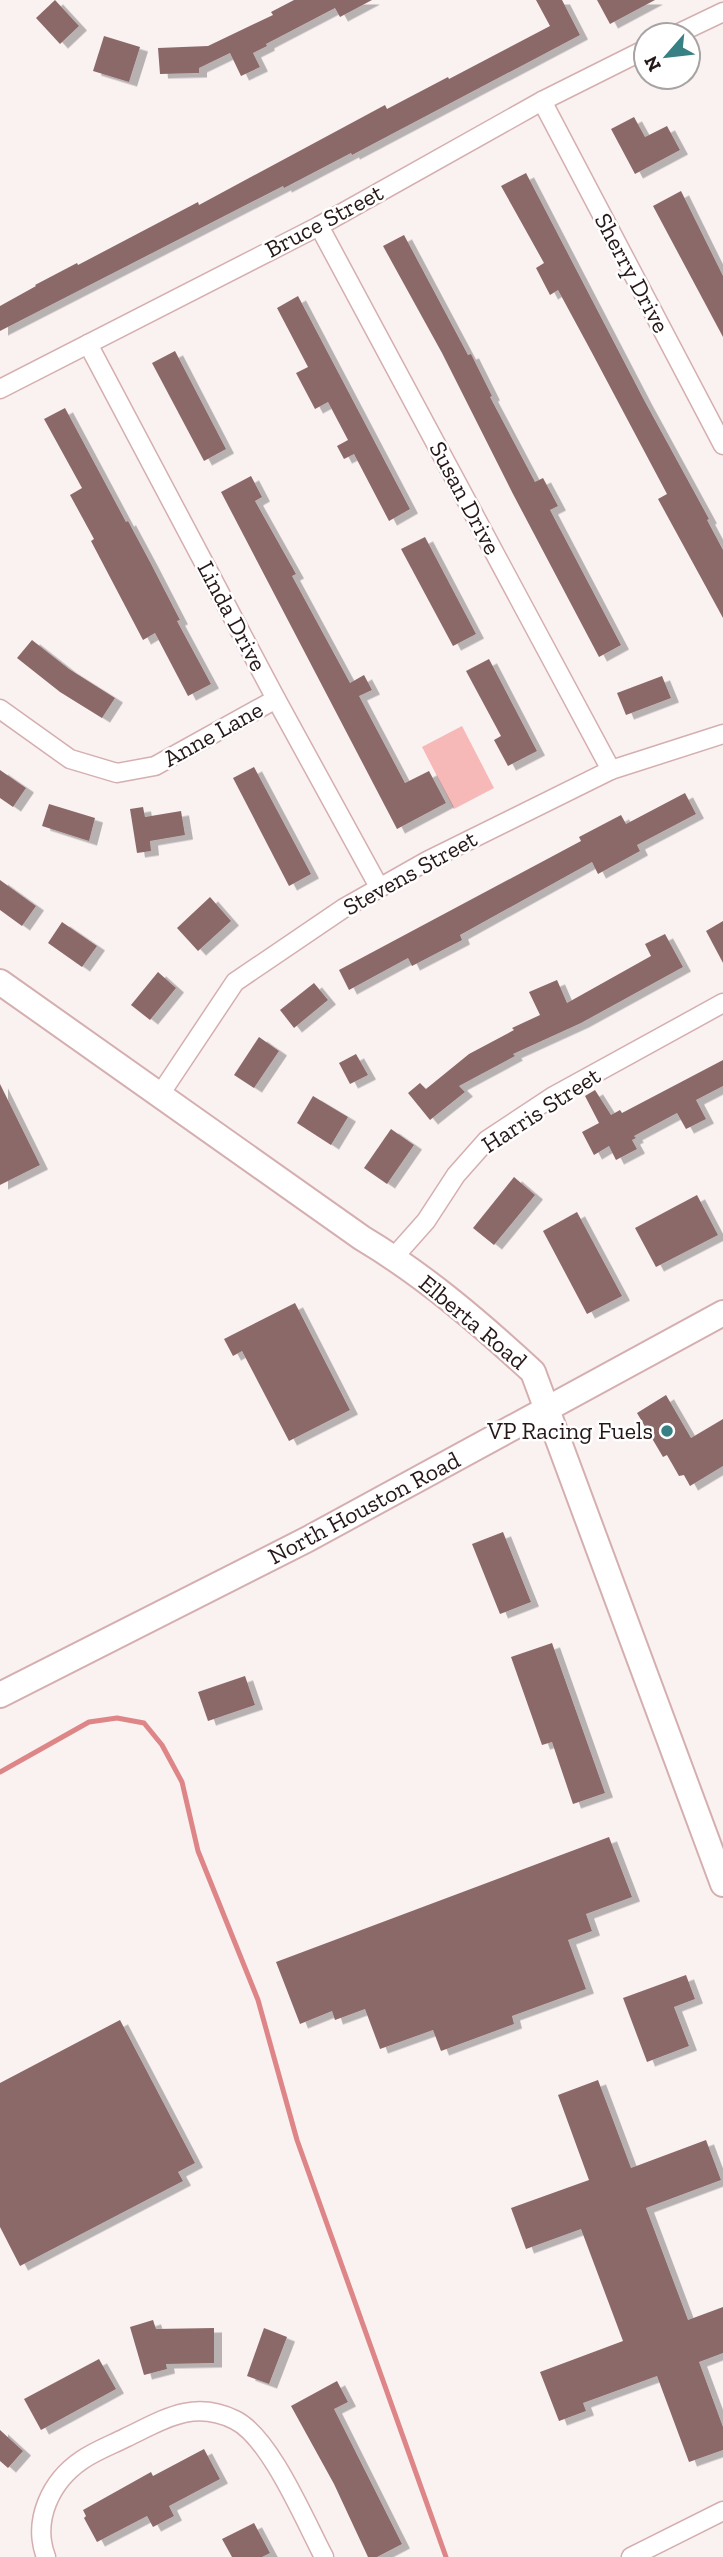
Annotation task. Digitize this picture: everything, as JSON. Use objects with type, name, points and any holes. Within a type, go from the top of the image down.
[{"type":"street","points":[[698,21],[717,9]]},
{"type":"street","name":"Bruce Street","points":[[0,389],[319,226],[542,101],[632,57]]},
{"type":"street","name":"Sherry Drive","points":[[542,101],[723,445]]},
{"type":"street","name":"Susan Drive","points":[[319,226],[611,770]]},
{"type":"street","name":"Linda Drive","points":[[88,344],[379,887]]},
{"type":"street","name":"Anne Lane","points":[[0,709],[70,759],[117,773],[155,766],[276,699]]},
{"type":"street","name":"Stevens Street","points":[[159,1096],[235,982],[278,951],[379,887],[530,809],[611,770],[723,734]]},
{"type":"street","name":"Elberta Road","points":[[0,982],[362,1238],[394,1257],[487,1329],[533,1372],[723,1884]]},
{"type":"street","name":"Harris Street","points":[[394,1257],[426,1221],[456,1175],[487,1140],[552,1097],[723,1003]]},
{"type":"street","name":"North Houston Road","points":[[0,1695],[308,1539],[723,1313]]},
{"type":"street","points":[[46,2557],[41,2546],[42,2519],[48,2497],[64,2476],[83,2459],[171,2415],[187,2411],[212,2412],[235,2420],[253,2431],[269,2454],[324,2557]]},
{"type":"street","points":[[631,2557],[723,2511]]},
{"type":"shaded area","points":[[462,726],[494,788],[454,809],[422,747]]},
{"type":"building","points":[[55,0],[79,26],[60,44],[36,18]]},
{"type":"building","points":[[294,0],[372,0],[340,17],[335,8],[266,44],[267,46],[253,53],[260,67],[241,76],[230,53],[199,68],[199,73],[160,74],[158,48],[208,46],[273,15],[271,12]]},
{"type":"building","points":[[536,0],[562,0],[580,35],[352,155],[351,153],[284,188],[283,186],[0,331],[0,306],[35,285],[198,202],[199,205],[385,105],[387,109],[550,26]]},
{"type":"building","points":[[597,0],[655,0],[610,24]]},
{"type":"building","points":[[104,36],[140,47],[129,82],[93,71]]},
{"type":"building","points":[[634,117],[645,137],[667,126],[680,150],[635,174],[611,129]]},
{"type":"building","points":[[526,173],[723,550],[723,618],[658,499],[667,494],[591,351],[558,290],[550,295],[536,268],[544,263],[501,186]]},
{"type":"building","points":[[681,191],[723,276],[723,337],[653,206]]},
{"type":"building","points":[[404,235],[468,355],[471,354],[492,396],[490,397],[535,482],[543,478],[558,506],[550,510],[621,645],[599,657],[442,353],[383,246]]},
{"type":"building","points":[[298,296],[410,509],[389,521],[354,454],[344,459],[337,446],[348,440],[328,402],[315,409],[296,373],[308,367],[277,308]]},
{"type":"building","points":[[175,351],[226,449],[204,461],[152,363]]},
{"type":"building","points":[[65,408],[150,562],[180,620],[177,621],[211,684],[188,696],[155,633],[143,640],[70,495],[82,488],[44,419]]},
{"type":"building","points":[[251,476],[262,497],[255,501],[296,574],[292,576],[350,683],[364,675],[372,690],[359,696],[405,783],[429,771],[446,803],[397,829],[221,492]]},
{"type":"building","points":[[425,537],[476,634],[453,646],[401,549]]},
{"type":"building","points":[[32,640],[69,669],[115,698],[102,718],[60,692],[17,658]]},
{"type":"building","points":[[489,659],[537,751],[508,766],[494,740],[501,736],[466,671]]},
{"type":"building","points":[[662,676],[671,698],[626,715],[617,693]]},
{"type":"building","points":[[254,767],[311,874],[289,886],[233,778]]},
{"type":"building","points":[[0,770],[26,788],[13,807],[0,798]]},
{"type":"building","points":[[685,793],[696,814],[637,845],[640,851],[598,874],[592,862],[460,935],[462,940],[412,966],[408,958],[349,990],[339,970],[581,841],[579,837],[621,815],[626,824]]},
{"type":"building","points":[[49,804],[95,818],[89,841],[42,826]]},
{"type":"building","points":[[143,807],[145,817],[181,811],[185,835],[150,841],[151,851],[137,853],[130,809]]},
{"type":"building","points":[[0,880],[36,906],[22,926],[0,910]]},
{"type":"building","points":[[210,897],[231,921],[198,951],[177,928]]},
{"type":"building","points":[[723,921],[723,963],[706,931]]},
{"type":"building","points":[[62,922],[97,946],[82,967],[48,943]]},
{"type":"building","points":[[665,934],[683,967],[581,1023],[513,1054],[515,1056],[459,1086],[465,1092],[430,1120],[408,1093],[420,1083],[426,1089],[469,1054],[540,1015],[529,992],[557,980],[567,1003],[651,956],[645,944]]},
{"type":"building","points":[[158,972],[176,988],[150,1020],[131,1005]]},
{"type":"building","points":[[314,983],[328,1000],[294,1028],[280,1010]]},
{"type":"building","points":[[259,1037],[279,1051],[254,1088],[234,1075]]},
{"type":"building","points":[[356,1054],[368,1075],[350,1084],[339,1063]]},
{"type":"building","points":[[723,1060],[723,1086],[696,1100],[706,1119],[686,1129],[677,1113],[634,1136],[636,1138],[632,1140],[637,1149],[616,1160],[609,1146],[594,1155],[582,1132],[599,1123],[585,1096],[595,1090],[611,1115],[620,1110],[622,1113]]},
{"type":"building","points":[[0,1084],[40,1165],[0,1185]]},
{"type":"building","points":[[313,1096],[348,1117],[331,1145],[297,1123]]},
{"type":"building","points":[[391,1129],[414,1145],[387,1184],[364,1168]]},
{"type":"building","points":[[514,1177],[535,1195],[494,1245],[473,1228]]},
{"type":"building","points":[[697,1195],[718,1235],[656,1267],[635,1228]]},
{"type":"building","points":[[577,1212],[622,1296],[587,1314],[543,1231]]},
{"type":"building","points":[[295,1303],[350,1410],[289,1441],[242,1351],[233,1356],[224,1339]]},
{"type":"building","points":[[666,1395],[691,1438],[723,1419],[723,1466],[690,1486],[684,1475],[679,1476],[667,1455],[663,1457],[637,1413]]},
{"type":"building","points":[[503,1532],[531,1602],[500,1614],[472,1544]]},
{"type":"building","points":[[552,1643],[605,1793],[573,1804],[552,1742],[542,1745],[511,1657]]},
{"type":"building","points":[[245,1676],[255,1705],[208,1721],[198,1692]]},
{"type":"building","points":[[609,1837],[632,1897],[586,1914],[592,1931],[568,1940],[586,1989],[512,2016],[514,2024],[441,2051],[433,2030],[380,2049],[365,2009],[335,2020],[332,2011],[300,2024],[276,1962]]},
{"type":"building","points":[[686,1975],[695,1999],[674,2007],[689,2046],[647,2062],[623,1998]]},
{"type":"building","points":[[120,2020],[195,2163],[178,2172],[183,2181],[20,2266],[0,2227],[0,2083]]},
{"type":"building","points":[[598,2080],[631,2168],[706,2140],[721,2180],[646,2208],[688,2320],[723,2307],[723,2353],[699,2362],[723,2427],[723,2450],[689,2462],[657,2376],[583,2403],[586,2411],[559,2421],[540,2372],[623,2341],[581,2229],[526,2249],[511,2208],[589,2180],[558,2095]]},
{"type":"building","points":[[153,2320],[156,2329],[214,2328],[214,2363],[166,2364],[167,2369],[144,2375],[130,2327]]},
{"type":"building","points":[[264,2328],[287,2337],[269,2384],[247,2376]]},
{"type":"building","points":[[99,2359],[116,2389],[41,2430],[24,2399]]},
{"type":"building","points":[[337,2381],[348,2402],[334,2409],[402,2544],[377,2557],[368,2557],[334,2484],[291,2406]]},
{"type":"building","points":[[0,2430],[23,2451],[8,2468],[0,2461]]},
{"type":"building","points":[[204,2449],[220,2479],[169,2506],[174,2516],[153,2527],[147,2516],[97,2542],[84,2518],[86,2516],[83,2510],[151,2472],[153,2476]]},
{"type":"building","points":[[254,2523],[270,2553],[262,2557],[232,2557],[222,2539]]},
{"type":"waterway","points":[[0,1772],[89,1722],[117,1718],[144,1723],[162,1745],[182,1782],[198,1851],[258,2000],[297,2140],[446,2557]]},
{"type":"place","name":"VP Racing Fuels","points":[[667,1431]]}]
